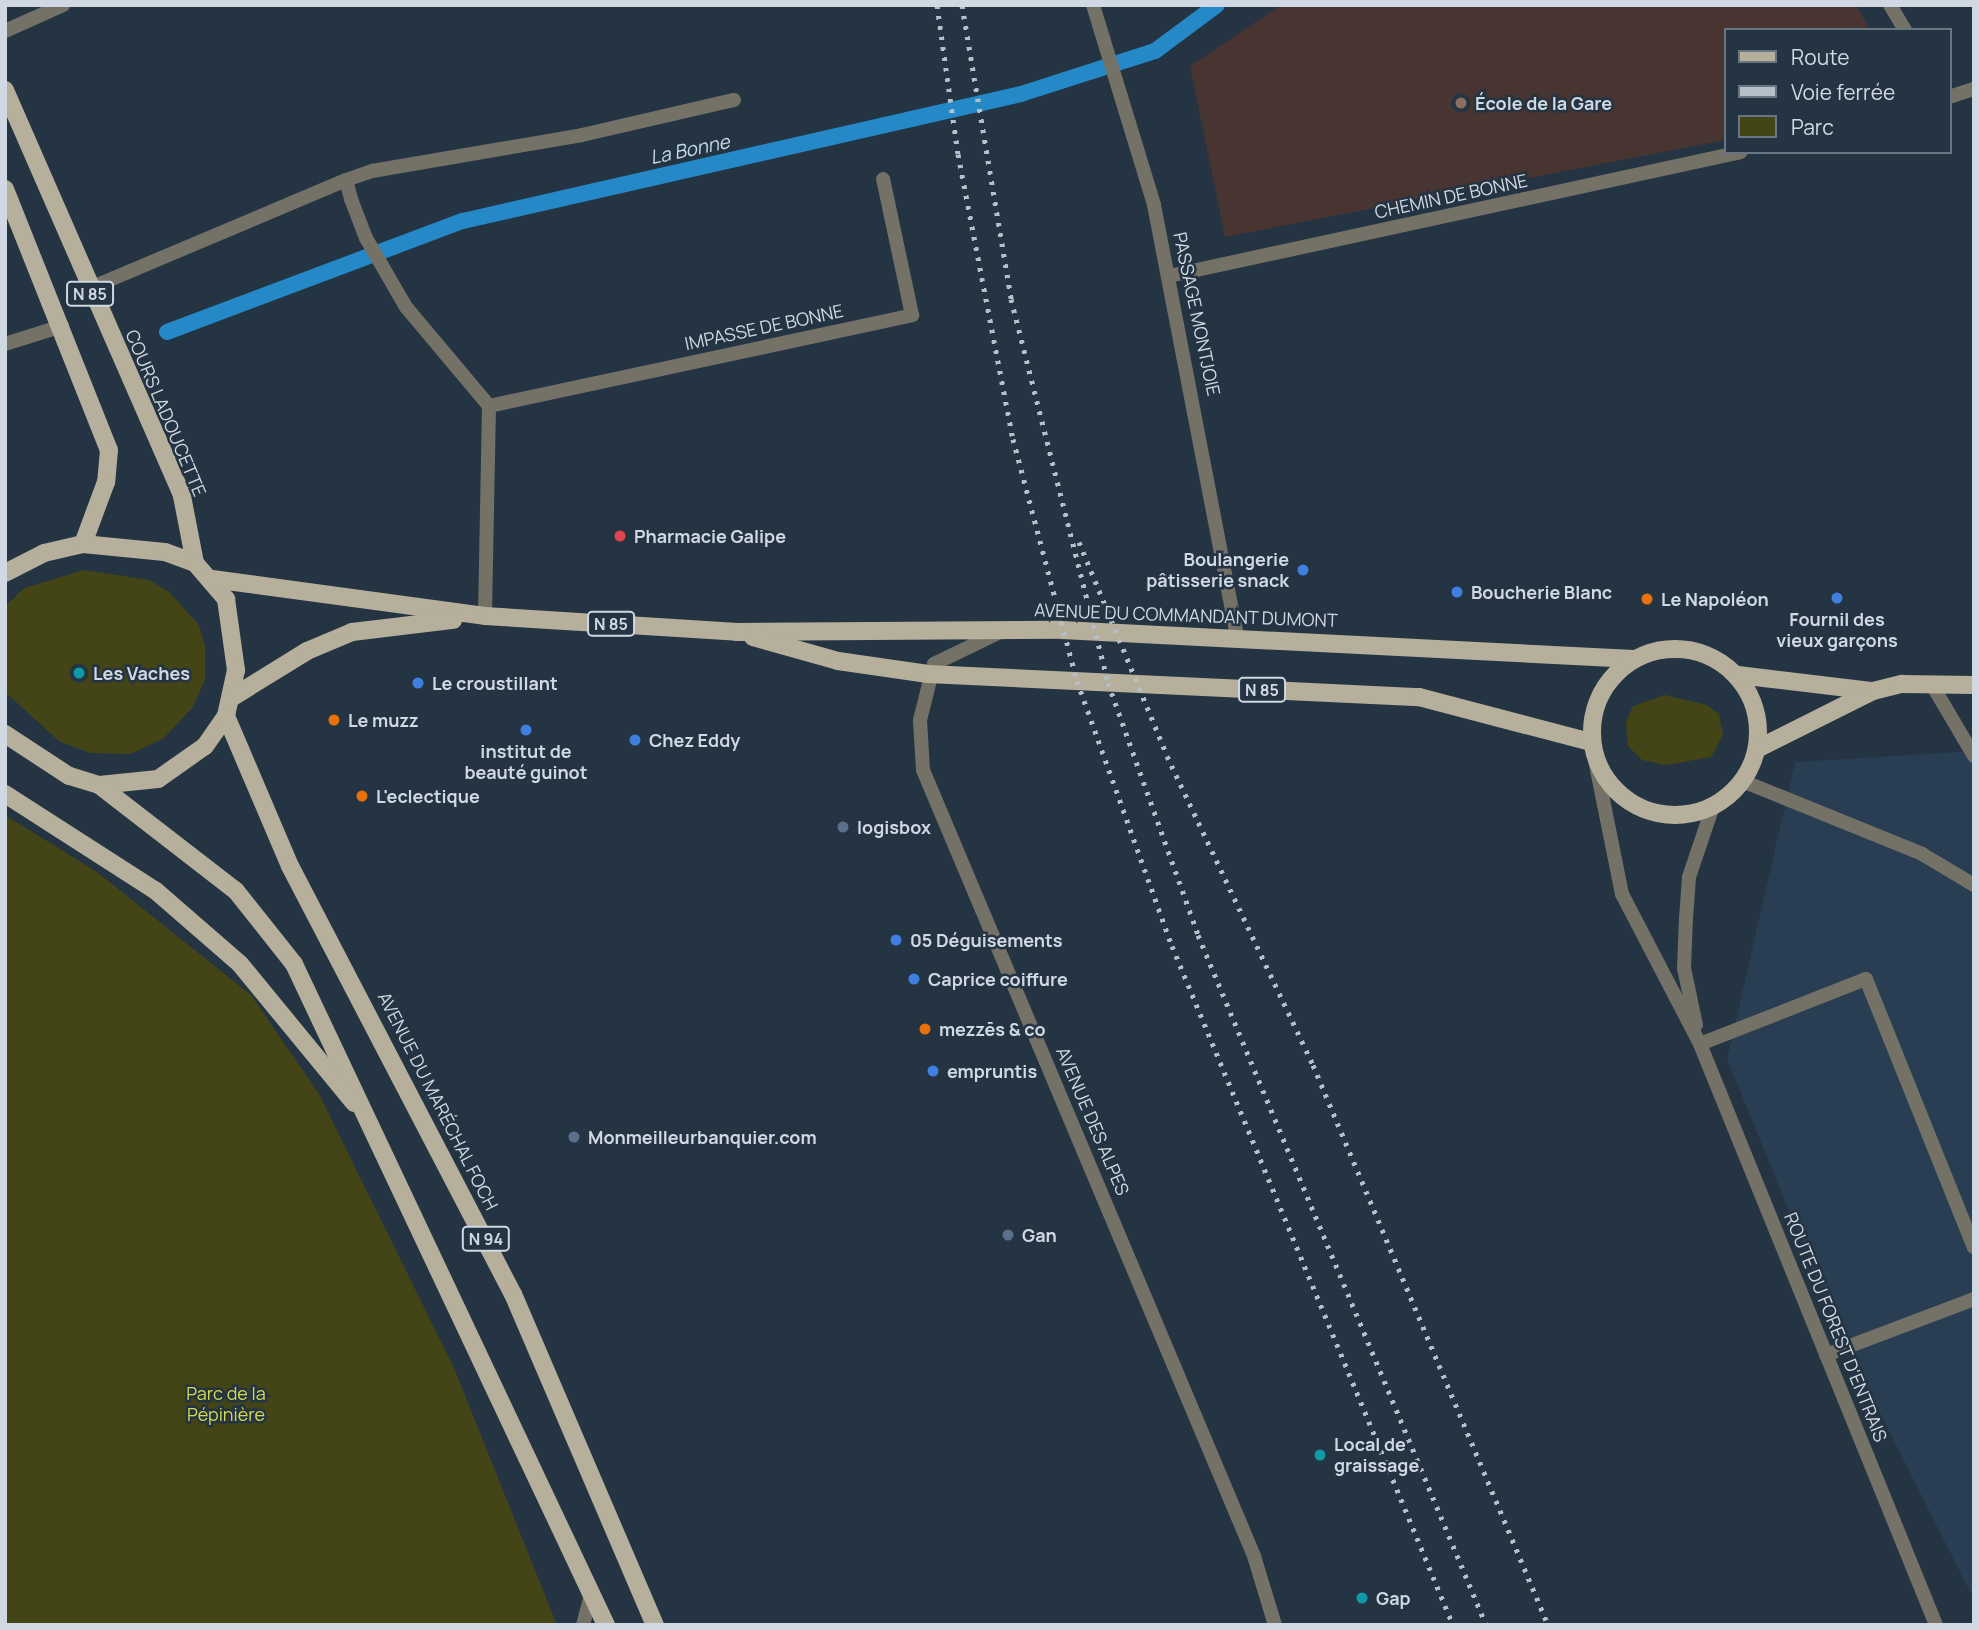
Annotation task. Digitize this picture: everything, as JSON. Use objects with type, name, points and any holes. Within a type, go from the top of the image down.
[{"type":"main road","name":"COURS LADOUCETTE","points":[[5,90],[88,289],[182,496],[195,563]]},
{"type":"main road","name":"N 85","points":[[5,189],[62,326],[108,450],[106,482],[83,544]]},
{"type":"main road","points":[[5,734],[69,776],[99,785],[158,779],[205,746],[226,716],[236,670],[233,618],[212,579],[195,563],[152,550],[83,544],[10,567]]},
{"type":"main road","name":"AVENUE DU COMMANDANT DUMONT","points":[[212,579],[485,616],[737,632],[1005,629],[1237,637],[1633,659]]},
{"type":"main road","name":"AVENUE DU COMMANDANT DUMONT","points":[[230,698],[307,651],[352,632],[485,616]]},
{"type":"main road","name":"AVENUE DU COMMANDANT DUMONT","points":[[737,632],[838,661],[928,674],[1419,697],[1590,742]]},
{"type":"main road","points":[[1738,675],[1760,721],[1759,748],[1745,782],[1712,810],[1656,809],[1632,801],[1596,765],[1590,742],[1597,698],[1633,659],[1680,652],[1738,675],[1873,691],[1931,683],[1974,685]]},
{"type":"main road","points":[[1759,748],[1873,691]]},
{"type":"main road","name":"AVENUE DU MARÉCHAL FOCH","points":[[226,716],[290,866],[513,1294],[655,1625]]},
{"type":"main road","name":"N 94","points":[[99,785],[236,891],[293,964],[375,1131],[606,1625]]},
{"type":"main road","points":[[5,794],[156,891],[240,964],[375,1131]]},
{"type":"street","points":[[5,31],[63,5]]},
{"type":"street","name":"PASSAGE MONTJOIE","points":[[1093,5],[1122,85],[1169,276],[1237,637]]},
{"type":"street","points":[[1890,5],[1904,28]]},
{"type":"street","points":[[1951,96],[1974,89]]},
{"type":"street","points":[[88,289],[372,171],[582,135],[734,100]]},
{"type":"street","name":"CHEMIN DE BONNE","points":[[1169,276],[1732,154]]},
{"type":"street","name":"IMPASSE DE BONNE","points":[[489,406],[912,315],[883,179]]},
{"type":"street","points":[[346,180],[366,238],[406,307],[489,406],[485,616]]},
{"type":"street","points":[[5,344],[62,326]]},
{"type":"street","points":[[928,674],[943,656],[1005,629]]},
{"type":"street","name":"AVENUE DES ALPES","points":[[928,674],[918,746],[923,770],[1254,1556],[1275,1625]]},
{"type":"street","points":[[1931,683],[1974,756]]},
{"type":"street","name":"ROUTE DU FOREST D'ENTRAIS","points":[[1596,765],[1622,894],[1700,1044],[1936,1625]]},
{"type":"street","points":[[1745,782],[1922,854],[1974,885]]},
{"type":"street","name":"ROUTE DU FOREST D'ENTRAIS","points":[[1700,1044],[1684,968],[1686,919],[1689,877],[1712,810]]},
{"type":"street","points":[[1700,1044],[1866,979],[1974,1247]]},
{"type":"street","points":[[1826,1355],[1974,1299]]},
{"type":"street","points":[[583,1625],[592,1592]]},
{"type":"shaded area","name":"École de la Gare","points":[[1281,5],[1856,5],[1869,28],[1724,28],[1724,140],[1225,237],[1190,66]]},
{"type":"shaded area","points":[[1974,751],[1974,1600],[1833,1319],[1727,1059],[1795,762]]},
{"type":"green space","points":[[84,570],[149,580],[169,592],[199,625],[205,646],[205,680],[192,708],[163,739],[130,754],[90,753],[59,741],[5,692],[5,607],[24,588]]},
{"type":"green space","points":[[1665,695],[1707,705],[1719,714],[1723,735],[1711,757],[1666,765],[1642,760],[1628,746],[1626,722],[1633,706]]},
{"type":"green space","name":"Parc de la Pépinière","points":[[5,815],[97,872],[251,995],[319,1094],[454,1368],[557,1625],[5,1625]]},
{"type":"waterway","name":"La Bonne","points":[[167,332],[463,221],[1021,94],[1155,51],[1217,5]]},
{"type":"railway","points":[[937,5],[958,154],[1013,439],[1077,681],[1172,946],[1453,1625]]},
{"type":"railway","points":[[962,5],[1011,299],[1108,683],[1198,935],[1486,1625]]},
{"type":"railway","points":[[1079,542],[1167,756],[1313,1065],[1548,1625]]},
{"type":"place","name":"École de la Gare","points":[[1461,103]]},
{"type":"place","name":"Pharmacie Galipe","points":[[620,536]]},
{"type":"place","name":"Boulangerie pâtisserie snack","points":[[1303,570]]},
{"type":"place","name":"Boucherie Blanc","points":[[1457,592]]},
{"type":"place","name":"Fournil des vieux garçons","points":[[1837,598]]},
{"type":"place","name":"Le Napoléon","points":[[1647,599]]},
{"type":"place","name":"Les Vaches","points":[[79,673]]},
{"type":"place","name":"Le croustillant","points":[[418,683]]},
{"type":"place","name":"Le muzz","points":[[334,720]]},
{"type":"place","name":"institut de beauté guinot","points":[[526,730]]},
{"type":"place","name":"Chez Eddy","points":[[635,740]]},
{"type":"place","name":"L'eclectique","points":[[362,796]]},
{"type":"place","name":"logisbox","points":[[843,827]]},
{"type":"place","name":"05 Déguisements","points":[[896,940]]},
{"type":"place","name":"Caprice coiffure","points":[[914,979]]},
{"type":"place","name":"mezzēs & co","points":[[925,1029]]},
{"type":"place","name":"empruntis","points":[[933,1071]]},
{"type":"place","name":"Monmeilleurbanquier.com","points":[[574,1137]]},
{"type":"place","name":"Gan","points":[[1008,1235]]},
{"type":"place","name":"Local de graissage","points":[[1320,1455]]},
{"type":"place","name":"Gap","points":[[1362,1598]]}]
